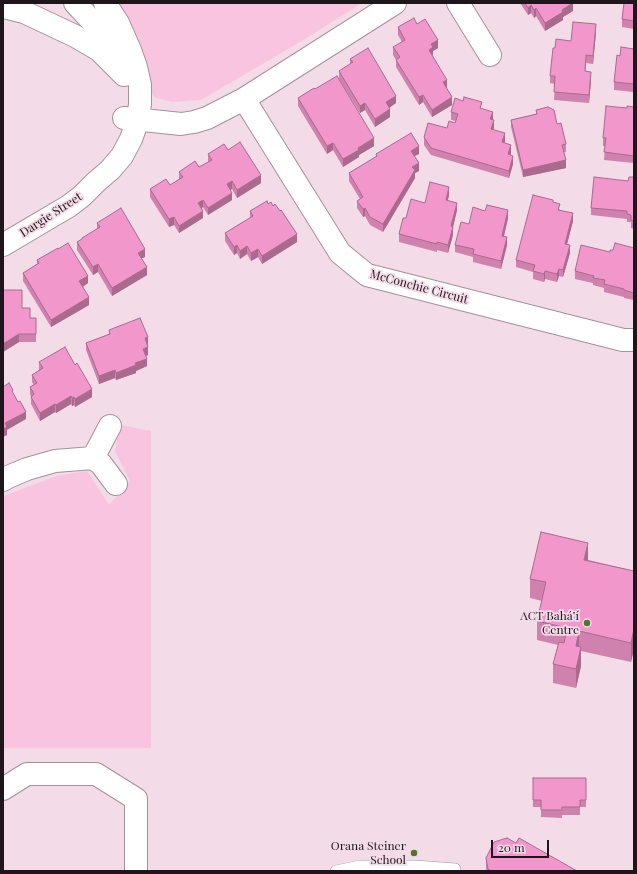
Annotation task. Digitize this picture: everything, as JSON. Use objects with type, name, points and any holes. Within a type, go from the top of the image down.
[{"type":"street","name":"Dargie Street","points":[[3,245],[69,206],[82,196],[110,170],[122,156],[131,140],[131,119],[124,75],[117,53],[105,35],[75,3]]},
{"type":"street","name":"Dargie Street","points":[[106,3],[118,23],[130,50],[140,85],[140,104],[131,119]]},
{"type":"street","points":[[131,119],[180,124],[207,118],[244,99],[395,3]]},
{"type":"street","points":[[458,3],[490,55]]},
{"type":"street","points":[[3,7],[24,12],[75,36],[99,50],[124,75]]},
{"type":"street","name":"McConchie Circuit","points":[[244,99],[340,253],[367,275],[623,340],[634,340]]},
{"type":"street","points":[[93,458],[110,426]]},
{"type":"street","points":[[3,480],[8,476],[27,468],[55,461],[93,458],[101,464],[116,484]]},
{"type":"street","points":[[3,789],[27,774],[96,774],[136,800],[136,871]]},
{"type":"lane","points":[[336,871],[360,866],[415,866],[455,869]]},
{"type":"shaded area","points":[[117,3],[362,3],[305,39],[201,100],[172,102],[154,97],[147,86],[141,46],[135,32]]},
{"type":"shaded area","points":[[120,425],[151,431],[151,748],[3,748],[3,496],[57,476],[87,471],[109,505],[130,481],[115,451]]},
{"type":"building","points":[[525,3],[573,3],[562,10],[563,12],[545,23],[536,8],[534,10],[531,5],[528,8]]},
{"type":"building","points":[[624,3],[634,3],[634,21],[622,19]]},
{"type":"building","points":[[414,18],[417,24],[425,19],[438,40],[431,44],[433,47],[429,50],[447,80],[443,82],[452,97],[432,110],[423,95],[419,97],[396,60],[400,57],[393,47],[405,40],[398,27]]},
{"type":"building","points":[[573,22],[596,24],[593,56],[586,55],[585,71],[591,72],[589,95],[554,92],[555,76],[550,76],[553,48],[555,48],[556,39],[571,41]]},
{"type":"building","points":[[621,47],[634,49],[634,84],[614,82],[617,55],[620,56]]},
{"type":"building","points":[[368,48],[396,96],[386,102],[390,109],[375,119],[365,103],[360,106],[339,71],[353,62],[350,59]]},
{"type":"building","points":[[337,76],[374,138],[358,148],[359,150],[343,159],[333,143],[327,146],[298,98]]},
{"type":"building","points":[[464,97],[482,102],[480,108],[493,112],[490,119],[494,120],[491,129],[505,133],[502,142],[511,145],[508,154],[513,156],[509,171],[431,148],[424,137],[428,123],[447,128],[449,121],[455,123],[458,114],[451,112],[455,98],[463,101]]},
{"type":"building","points":[[606,106],[627,108],[627,106],[634,107],[634,156],[604,152],[606,138],[603,138]]},
{"type":"building","points":[[548,107],[554,110],[557,124],[561,123],[566,144],[562,145],[566,160],[523,170],[511,120],[537,114],[536,110]]},
{"type":"building","points":[[411,133],[419,146],[411,151],[419,163],[412,167],[415,170],[383,224],[370,217],[365,208],[363,209],[357,201],[363,197],[349,173],[377,156],[376,154]]},
{"type":"building","points":[[240,142],[261,175],[237,190],[232,181],[227,184],[232,193],[208,208],[203,200],[198,203],[203,211],[179,226],[174,217],[169,219],[150,189],[166,179],[170,185],[183,177],[179,172],[195,161],[199,167],[212,160],[208,154],[224,144],[228,150]]},
{"type":"building","points":[[594,177],[628,181],[629,177],[634,177],[634,221],[631,220],[631,215],[627,214],[627,211],[591,208]]},
{"type":"building","points":[[430,182],[449,187],[446,200],[457,203],[448,245],[437,242],[437,244],[399,234],[403,218],[406,218],[411,199],[425,203]]},
{"type":"building","points":[[533,195],[553,200],[553,202],[560,204],[558,210],[573,213],[565,244],[570,245],[563,270],[559,269],[557,274],[545,271],[544,274],[533,271],[535,265],[516,260]]},
{"type":"building","points":[[267,201],[268,204],[271,202],[273,206],[275,204],[280,211],[281,210],[297,234],[262,256],[258,249],[251,253],[247,246],[240,251],[237,245],[234,247],[225,233],[253,216],[250,211]]},
{"type":"building","points":[[487,205],[508,210],[502,236],[507,237],[501,261],[473,254],[474,249],[455,245],[461,222],[469,224],[473,207],[485,211]]},
{"type":"building","points":[[121,208],[145,249],[138,253],[147,267],[112,288],[98,264],[93,267],[77,242],[100,227],[97,223]]},
{"type":"building","points":[[68,243],[88,276],[79,281],[89,297],[51,320],[23,273],[39,263],[37,260]]},
{"type":"building","points":[[615,243],[634,248],[634,293],[604,284],[605,280],[593,278],[594,276],[575,271],[581,245],[610,252],[610,250],[613,250]]},
{"type":"building","points":[[3,290],[22,290],[22,308],[30,308],[30,318],[36,318],[36,334],[19,334],[3,344]]},
{"type":"building","points":[[140,318],[148,337],[145,338],[148,347],[143,349],[147,359],[135,363],[136,365],[116,373],[115,370],[99,376],[86,343],[110,334],[109,330]]},
{"type":"building","points":[[65,347],[75,365],[77,363],[92,389],[75,399],[71,396],[40,413],[31,397],[34,394],[30,387],[37,383],[32,375],[43,368],[39,362]]},
{"type":"building","points":[[9,383],[18,402],[20,401],[26,412],[5,423],[7,427],[3,429],[3,387]]},
{"type":"building","name":"ACT Bahá’í Centre","points":[[541,532],[588,543],[584,560],[634,571],[634,629],[631,643],[579,631],[576,646],[581,647],[576,669],[553,664],[559,642],[564,643],[567,628],[537,621],[546,582],[530,579]]},
{"type":"building","points":[[533,778],[586,778],[586,800],[580,800],[580,807],[562,807],[562,810],[541,810],[541,800],[533,800]]},
{"type":"building","points":[[507,838],[516,843],[519,838],[577,871],[491,871],[488,869],[486,858],[494,842]]},
{"type":"place","name":"ACT Bahá’í Centre","points":[[587,623]]},
{"type":"place","name":"Orana Steiner School","points":[[414,853]]}]
